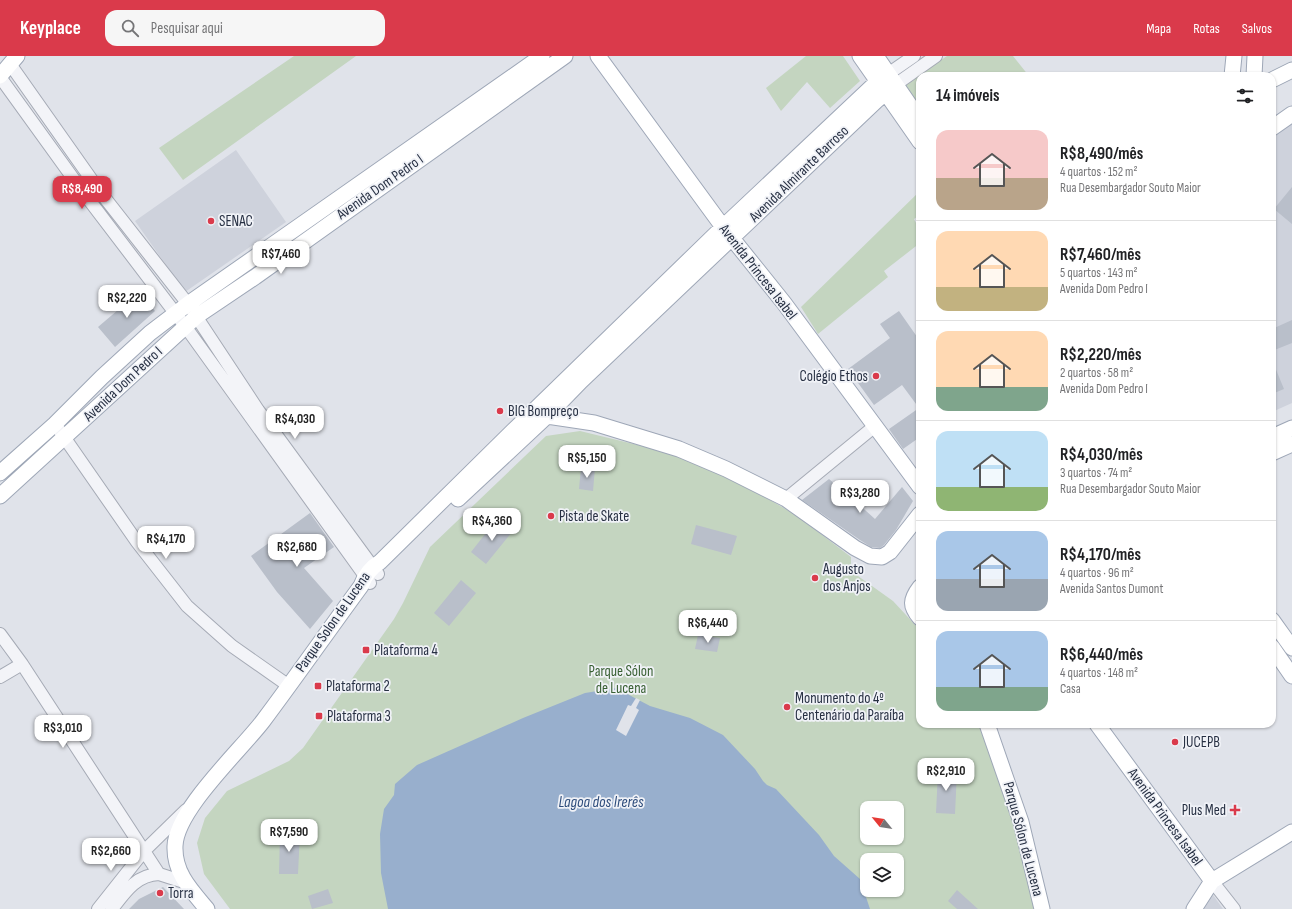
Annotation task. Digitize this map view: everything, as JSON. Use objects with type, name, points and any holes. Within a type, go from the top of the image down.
[{"type":"main road","name":"Avenida Dom Pedro I","points":[[0,473],[55,424],[150,333],[188,304],[542,56]]},
{"type":"main road","name":"Avenida Dom Pedro I","points":[[0,496],[197,316],[255,277],[565,56]]},
{"type":"main road","name":"Avenida Princesa Isabel","points":[[598,56],[727,232],[784,303],[916,482]]},
{"type":"main road","points":[[860,56],[916,116]]},
{"type":"main road","points":[[876,56],[886,83],[916,135]]},
{"type":"main road","points":[[1232,72],[1234,56]]},
{"type":"main road","points":[[1254,72],[1255,56]]},
{"type":"main road","points":[[0,76],[14,60]]},
{"type":"main road","points":[[1276,78],[1292,70]]},
{"type":"main road","name":"Avenida Almirante Barroso","points":[[542,412],[581,381],[727,232],[886,83]]},
{"type":"main road","points":[[1276,125],[1292,114]]},
{"type":"main road","points":[[369,578],[542,412],[594,423],[679,449],[726,469],[786,499],[856,548],[870,556],[882,556],[890,552],[916,519]]},
{"type":"main road","points":[[1276,435],[1292,428]]},
{"type":"main road","points":[[1276,451],[1292,444]]},
{"type":"main road","name":"Parque Solon de Lucena","points":[[193,803],[261,723],[369,578]]},
{"type":"main road","points":[[916,592],[912,601],[912,607],[916,613]]},
{"type":"main road","points":[[1276,626],[1292,648]]},
{"type":"main road","points":[[1276,653],[1292,676]]},
{"type":"main road","name":"Parque Sólon de Lucena","points":[[988,728],[1021,822],[1042,909]]},
{"type":"main road","name":"Avenida Princesa Isabel","points":[[1100,728],[1212,881]]},
{"type":"main road","points":[[193,803],[182,821],[175,845],[175,859],[178,870],[184,882],[207,909]]},
{"type":"main road","points":[[1194,909],[1212,881],[1292,832]]},
{"type":"street","name":"Avenida Almirante Barroso","points":[[886,83],[914,56]]},
{"type":"street","name":"Avenida Almirante Barroso","points":[[886,83],[936,56]]},
{"type":"street","points":[[14,60],[101,193],[197,316],[254,412]]},
{"type":"street","points":[[0,76],[83,192],[185,326],[254,412],[322,508],[369,578]]},
{"type":"street","points":[[55,424],[137,542],[187,606],[232,646],[289,686]]},
{"type":"street","points":[[786,499],[875,426]]},
{"type":"street","points":[[0,634],[22,664],[159,874]]},
{"type":"street","points":[[0,677],[22,664]]},
{"type":"street","name":"Parque Solon de Lucena","points":[[98,909],[144,851],[193,803]]},
{"type":"street","points":[[112,909],[126,891],[150,874],[159,874],[184,882]]},
{"type":"street","name":"Avenida Princesa Isabel","points":[[1212,881],[1234,909]]},
{"type":"shaded area","points":[[1292,116],[1292,403],[1276,410],[1276,127]]},
{"type":"shaded area","name":"SENAC","points":[[236,150],[286,222],[185,292],[135,221]]},
{"type":"shaded area","points":[[1213,895],[1223,909],[1204,909]]},
{"type":"green space","points":[[294,56],[356,56],[183,180],[159,148]]},
{"type":"green space","points":[[806,56],[843,56],[860,81],[830,108],[807,82],[781,111],[766,88]]},
{"type":"green space","points":[[947,56],[1013,56],[1026,72],[923,72]]},
{"type":"green space","points":[[916,77],[916,102],[904,85]]},
{"type":"green space","points":[[916,195],[916,218],[914,219],[916,223],[916,246],[884,271],[888,277],[818,334],[801,307]]},
{"type":"green space","name":"Parque Sólon de Lucena","points":[[580,431],[675,454],[737,481],[796,515],[851,557],[851,571],[893,601],[916,626],[916,728],[985,728],[1026,851],[1038,909],[230,909],[204,874],[197,843],[205,818],[227,791],[289,761],[303,748],[394,619],[430,547],[546,436]]},
{"type":"water","name":"Lagoa dos Irerês","points":[[616,688],[650,706],[690,718],[723,735],[755,769],[763,781],[767,785],[776,789],[819,835],[834,856],[860,879],[860,897],[866,897],[870,909],[388,909],[381,873],[380,834],[384,809],[394,795],[395,784],[417,765],[523,718],[585,693]]},
{"type":"pier","points":[[636,698],[640,700],[636,708],[639,710],[626,736],[616,730],[628,705],[631,706]]},
{"type":"building","points":[[1292,187],[1292,224],[1276,211],[1276,207]]},
{"type":"building","points":[[139,292],[155,311],[115,347],[98,327]]},
{"type":"building","points":[[899,311],[916,335],[916,404],[902,385],[874,405],[848,369],[890,338],[880,324]]},
{"type":"building","points":[[1292,320],[1292,343],[1276,349],[1276,327]]},
{"type":"building","points":[[1276,370],[1284,389],[1276,392]]},
{"type":"building","points":[[916,410],[916,440],[903,449],[889,429]]},
{"type":"building","points":[[581,467],[595,468],[593,491],[579,489]]},
{"type":"building","points":[[829,479],[875,519],[902,487],[913,501],[896,530],[884,545],[880,548],[871,547],[802,500]]},
{"type":"building","points":[[310,513],[334,547],[304,568],[333,601],[310,629],[277,592],[251,556]]},
{"type":"building","points":[[497,519],[512,532],[486,564],[471,552]]},
{"type":"building","points":[[696,525],[737,536],[731,555],[691,544]]},
{"type":"building","points":[[461,580],[476,593],[449,626],[434,613]]},
{"type":"building","points":[[698,635],[720,638],[717,652],[695,649]]},
{"type":"building","points":[[938,771],[957,772],[955,814],[936,813]]},
{"type":"building","points":[[280,832],[300,832],[298,874],[279,874]]},
{"type":"building","name":"Torra","points":[[163,887],[184,909],[129,909],[139,899]]},
{"type":"building","points":[[328,889],[333,903],[312,909],[308,896]]},
{"type":"building","points":[[957,890],[978,909],[957,909],[948,901]]},
{"type":"place","name":"SENAC","points":[[211,221]]},
{"type":"place","name":"Colégio Ethos","points":[[876,376]]},
{"type":"place","name":"BIG Bompreço","points":[[500,411]]},
{"type":"place","name":"Pista de Skate","points":[[551,516]]},
{"type":"place","name":"Augusto dos Anjos","points":[[815,578]]},
{"type":"place","name":"Plataforma 4","points":[[366,650]]},
{"type":"place","name":"Plataforma 2","points":[[318,686]]},
{"type":"place","name":"Monumento do 4º Centenário da Paraíba","points":[[787,707]]},
{"type":"place","name":"Plataforma 3","points":[[319,716]]},
{"type":"place","name":"JUCEPB","points":[[1175,742]]},
{"type":"place","name":"Plus Med","points":[[1235,810]]},
{"type":"place","name":"Torra","points":[[160,893]]}]
